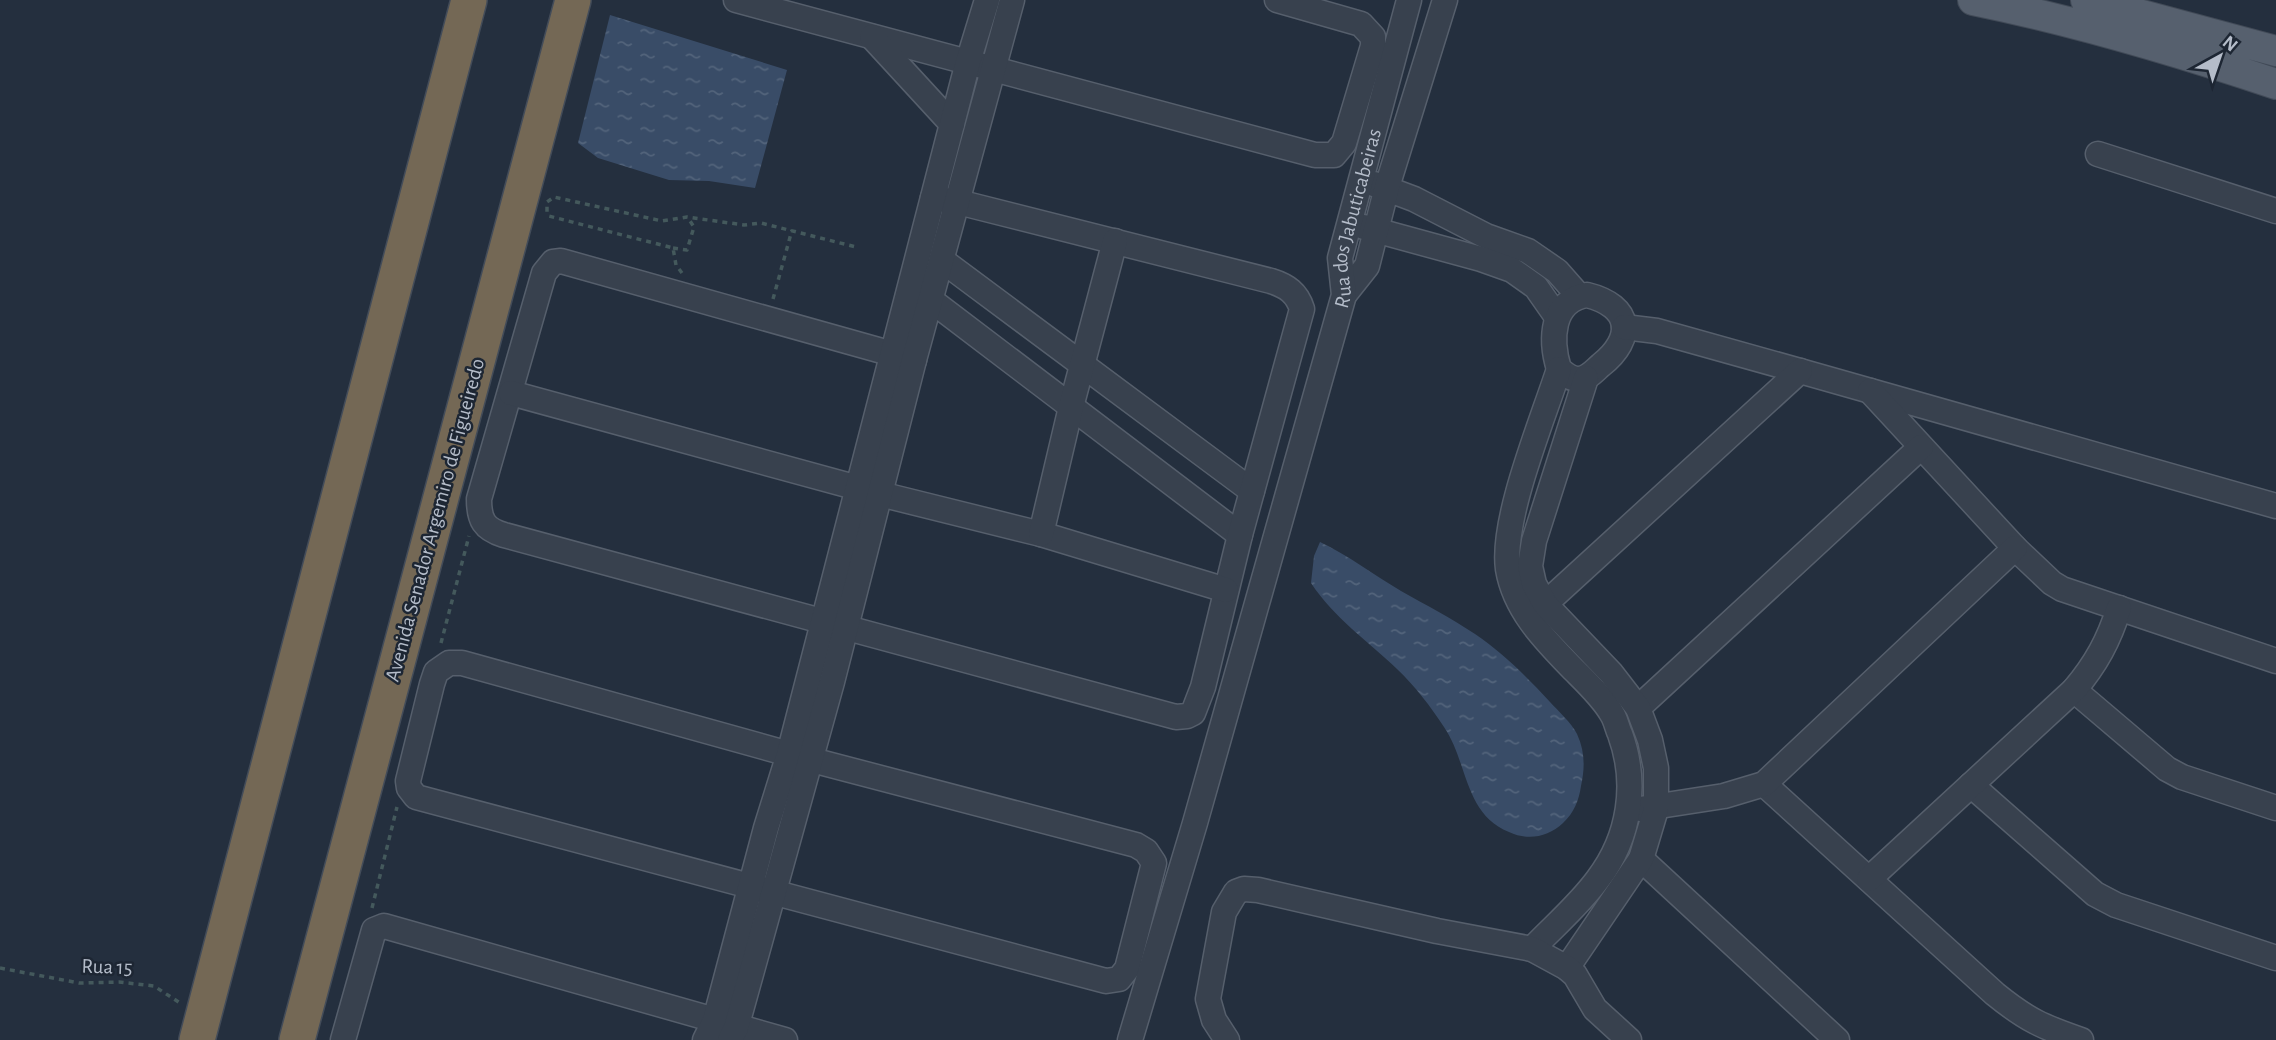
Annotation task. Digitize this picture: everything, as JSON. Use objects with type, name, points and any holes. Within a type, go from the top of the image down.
[{"type":"highway","points":[[199,1031],[469,0]]},
{"type":"highway","name":"Avenida Senador Argemiro de Figueiredo","points":[[297,1040],[573,0]]},
{"type":"main road","points":[[1973,0],[2036,13],[2276,84]]},
{"type":"main road","points":[[2086,0],[2276,51]]},
{"type":"street","points":[[736,0],[1315,155],[1334,156],[1344,143],[1373,46],[1373,37],[1361,24],[1277,0]]},
{"type":"street","points":[[721,1032],[799,756],[903,357],[933,198],[986,0]]},
{"type":"street","points":[[903,357],[932,301],[1012,0]]},
{"type":"street","name":"Rua dos Jabuticabeiras","points":[[1344,295],[1340,258],[1409,0]]},
{"type":"street","name":"Rua dos Jabuticabeiras","points":[[1344,295],[1367,266],[1387,187],[1446,0]]},
{"type":"street","points":[[871,37],[952,124]]},
{"type":"street","points":[[2098,154],[2276,211]]},
{"type":"street","points":[[1360,180],[1387,187],[1486,236],[1528,251],[1557,271],[1579,296]]},
{"type":"street","points":[[903,357],[561,261],[553,262],[544,273],[479,499],[479,515],[491,531],[504,535],[1176,717],[1193,713],[1203,687],[1240,535],[1302,309],[1299,299],[1278,283],[1115,240],[933,198]]},
{"type":"street","points":[[1349,222],[1512,270],[1536,287],[1557,317]]},
{"type":"street","points":[[1041,534],[1115,240]]},
{"type":"street","points":[[943,261],[1252,491]]},
{"type":"street","points":[[1130,1040],[1195,823],[1344,295]]},
{"type":"street","points":[[1567,968],[1641,859],[1656,809],[1656,768],[1650,740],[1637,708],[1611,674],[1545,604],[1534,584],[1530,566],[1534,541],[1586,378],[1620,348],[1624,338],[1620,314],[1599,298],[1587,295],[1570,300],[1557,317],[1556,360],[1559,369],[1571,378],[1586,378]]},
{"type":"street","points":[[932,301],[1240,535]]},
{"type":"street","points":[[1624,327],[1657,331],[2276,506]]},
{"type":"street","points":[[1532,949],[1598,879],[1618,847],[1629,810],[1627,755],[1613,714],[1535,629],[1518,600],[1508,569],[1508,540],[1518,496],[1559,369]]},
{"type":"street","points":[[1545,604],[1800,371]]},
{"type":"street","points":[[1869,391],[2015,548],[2052,583],[2276,661]]},
{"type":"street","points":[[511,393],[1041,534],[1226,590]]},
{"type":"street","points":[[1637,708],[1921,447]]},
{"type":"street","points":[[1629,810],[1656,809],[1724,796],[1764,784],[2015,548]]},
{"type":"street","points":[[1869,879],[2074,690],[2091,670],[2109,640],[2119,608]]},
{"type":"street","points":[[449,663],[461,663],[799,756],[1136,845],[1146,850],[1154,863],[1127,969],[1119,979],[1106,981],[425,800],[416,797],[409,788],[408,781],[436,672],[449,663]]},
{"type":"street","points":[[2074,690],[2167,769],[2182,777],[2276,808]]},
{"type":"street","points":[[1764,784],[2022,1016],[2081,1040]]},
{"type":"street","points":[[1971,785],[2095,894],[2116,905],[2276,958]]},
{"type":"street","points":[[1641,859],[1837,1040]]},
{"type":"street","points":[[1227,1040],[1214,1020],[1208,999],[1224,912],[1236,892],[1244,889],[1532,949],[1575,975],[1595,1009],[1629,1040]]},
{"type":"street","points":[[343,1040],[374,930],[384,926],[721,1032],[785,1040]]},
{"type":"path","points":[[687,217],[694,227],[687,250],[549,216],[547,202],[554,197],[662,221],[687,217],[744,225],[761,223],[856,247]]},
{"type":"path","points":[[773,301],[792,230]]},
{"type":"path","points":[[673,248],[676,265],[685,279]]},
{"type":"path","points":[[442,666],[439,654],[441,643],[470,533],[479,515]]},
{"type":"path","points":[[374,930],[369,919],[399,797],[409,788]]},
{"type":"path","name":"Rua 15","points":[[0,968],[79,983],[119,982],[154,986],[179,1002],[199,1031]]},
{"type":"water","points":[[610,15],[787,70],[755,188],[709,181],[669,180],[598,158],[578,143]]},
{"type":"water","points":[[1320,542],[1485,641],[1524,675],[1568,721],[1580,740],[1584,766],[1577,801],[1563,823],[1544,834],[1530,837],[1509,832],[1494,824],[1483,813],[1475,800],[1452,741],[1428,704],[1404,676],[1330,607],[1311,583],[1314,556]]}]
